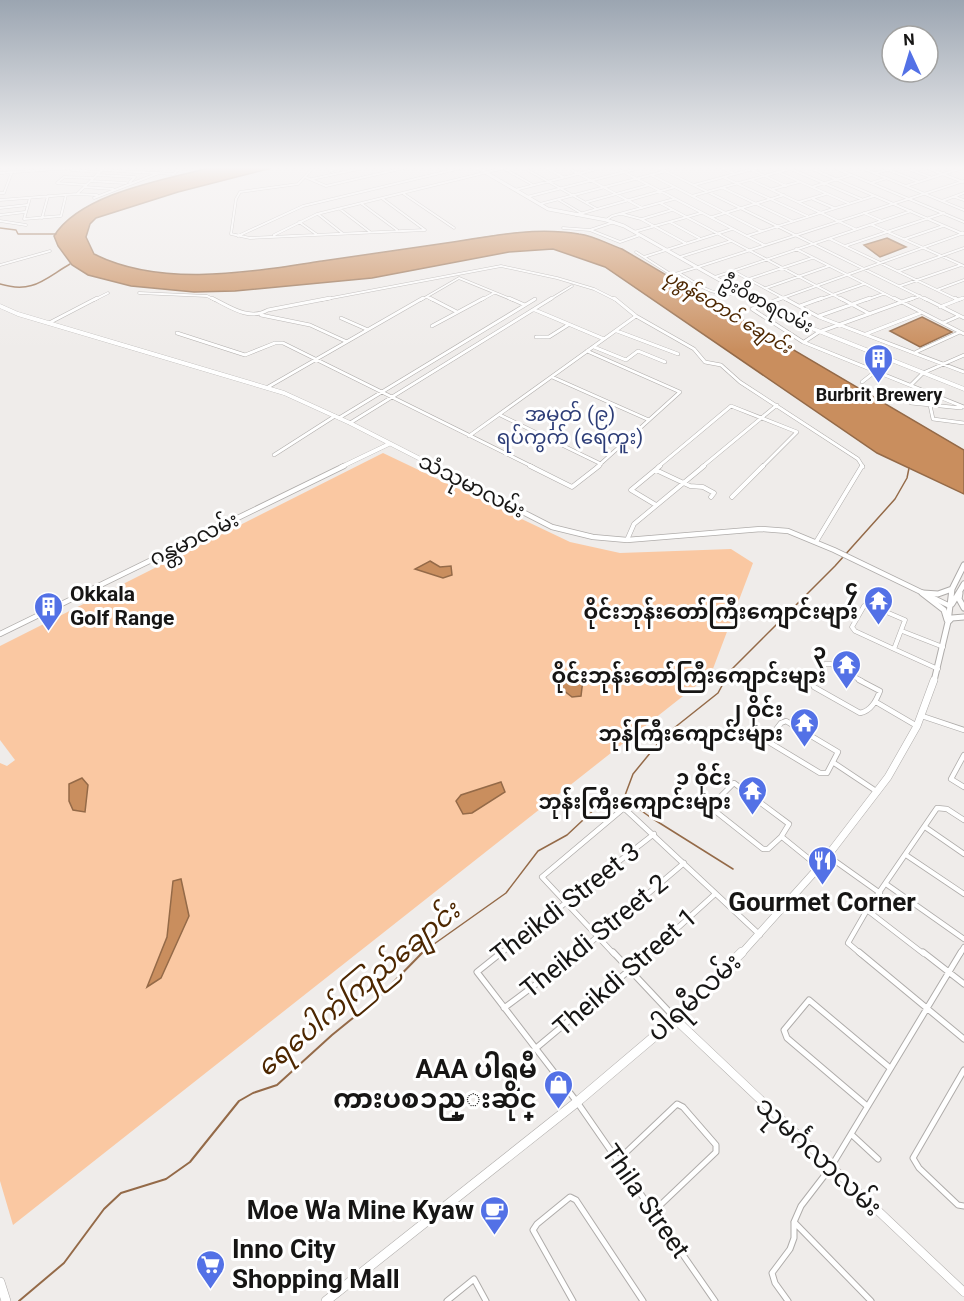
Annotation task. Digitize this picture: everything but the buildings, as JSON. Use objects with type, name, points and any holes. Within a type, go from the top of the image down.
[{"type":"main road","name":"ဦးဝိစာရလမ်း","points":[[628,229],[790,320],[964,389]]},
{"type":"main road","name":"သံသုမာလမ်း","points":[[0,306],[49,323],[268,387],[350,423],[552,527],[593,537],[627,540],[761,529],[788,531],[854,559],[950,606],[964,610]]},
{"type":"main road","name":"ဂန္တမာလမ်း","points":[[0,634],[388,444]]},
{"type":"main road","name":"ပါရမီလမ်း","points":[[326,1301],[577,1102],[675,1019],[760,935],[819,867],[888,777],[922,716],[938,669],[952,589],[964,565]]},
{"type":"main road","points":[[950,606],[964,584]]},
{"type":"main road","points":[[922,593],[938,594],[952,589]]},
{"type":"main road","points":[[960,592],[959,599],[964,610]]},
{"type":"main road","points":[[922,593],[944,610],[948,622],[952,618],[964,616]]},
{"type":"main road","name":"သံသုမာလမ်း","points":[[950,606],[964,616]]},
{"type":"main road","name":"သုမင်္ဂလာလမ်း","points":[[675,1019],[964,1292]]},
{"type":"main road","points":[[0,1282],[5,1298]]},
{"type":"street","points":[[232,229],[231,234],[237,237],[425,230],[423,229]]},
{"type":"street","points":[[237,237],[255,229]]},
{"type":"street","points":[[271,237],[286,229]]},
{"type":"street","points":[[309,229],[316,234]]},
{"type":"street","points":[[336,229],[342,233]]},
{"type":"street","points":[[366,229],[370,232]]},
{"type":"street","points":[[573,229],[590,230],[620,242],[640,235]]},
{"type":"street","points":[[590,230],[594,229]]},
{"type":"street","points":[[634,232],[645,229]]},
{"type":"street","points":[[659,229],[685,243]]},
{"type":"street","points":[[682,229],[700,239]]},
{"type":"street","points":[[710,229],[870,314]]},
{"type":"street","points":[[644,257],[732,229],[764,245]]},
{"type":"street","points":[[756,229],[761,231]]},
{"type":"street","points":[[747,236],[768,229]]},
{"type":"street","points":[[783,229],[964,318]]},
{"type":"street","points":[[636,252],[672,275],[815,229]]},
{"type":"street","points":[[715,276],[856,229]]},
{"type":"street","points":[[879,229],[963,265]]},
{"type":"street","points":[[845,246],[897,229]]},
{"type":"street","points":[[904,239],[936,229]]},
{"type":"street","points":[[964,233],[752,309],[804,342],[964,408]]},
{"type":"street","points":[[829,238],[958,300]]},
{"type":"street","points":[[680,257],[731,240]]},
{"type":"street","points":[[898,272],[964,248]]},
{"type":"street","points":[[796,249],[962,333]]},
{"type":"street","points":[[0,266],[50,251],[8,263]]},
{"type":"street","points":[[749,279],[813,258]]},
{"type":"street","points":[[900,287],[963,265]]},
{"type":"street","points":[[261,315],[268,310],[281,307],[501,266],[594,289],[614,298],[636,316],[694,348],[705,362],[721,365],[740,382],[858,459],[863,467],[816,542]]},
{"type":"street","points":[[765,288],[829,266]]},
{"type":"street","points":[[733,271],[819,316],[964,372]]},
{"type":"street","points":[[679,273],[717,296],[729,297],[744,293]]},
{"type":"street","points":[[268,387],[366,329],[459,278],[525,305]]},
{"type":"street","points":[[936,290],[964,279]]},
{"type":"street","points":[[800,306],[865,284]]},
{"type":"street","points":[[350,423],[572,286]]},
{"type":"street","points":[[432,326],[494,292]]},
{"type":"street","points":[[49,323],[108,293]]},
{"type":"street","points":[[140,293],[207,296],[246,314],[310,325],[346,341]]},
{"type":"street","points":[[819,316],[884,294]]},
{"type":"street","points":[[427,297],[458,312]]},
{"type":"street","points":[[804,342],[819,332],[920,297]]},
{"type":"street","points":[[940,307],[964,298]]},
{"type":"street","points":[[274,455],[337,417],[383,393],[535,299]]},
{"type":"street","points":[[535,310],[604,339]]},
{"type":"street","points":[[866,334],[921,313]]},
{"type":"street","points":[[469,436],[636,316]]},
{"type":"street","points":[[942,323],[959,316]]},
{"type":"street","points":[[341,318],[366,329]]},
{"type":"street","points":[[536,337],[549,337],[568,324]]},
{"type":"street","points":[[616,331],[678,354]]},
{"type":"street","points":[[177,333],[245,355],[275,343],[284,343],[572,487],[601,464],[680,392],[587,351]]},
{"type":"street","points":[[916,353],[962,333]]},
{"type":"street","points":[[594,347],[626,360],[638,351],[665,362]]},
{"type":"street","points":[[652,357],[663,348]]},
{"type":"street","points":[[911,385],[923,373],[964,355]]},
{"type":"street","points":[[862,382],[876,371]]},
{"type":"street","points":[[551,377],[649,420]]},
{"type":"street","points":[[911,403],[964,408]]},
{"type":"street","points":[[627,540],[630,527],[777,405]]},
{"type":"street","points":[[930,405],[933,419],[964,423]]},
{"type":"street","points":[[656,505],[631,490],[731,406],[797,433],[732,496]]},
{"type":"street","points":[[500,415],[601,464]]},
{"type":"street","points":[[656,470],[713,492],[711,498]]},
{"type":"street","points":[[894,649],[906,622],[903,618],[867,604],[852,627],[855,631],[894,649],[938,669]]},
{"type":"street","points":[[902,631],[943,647]]},
{"type":"street","points":[[825,664],[831,664],[878,689],[880,693],[876,702],[867,712],[860,712],[814,687],[812,683],[825,664]]},
{"type":"street","points":[[876,702],[917,726]]},
{"type":"street","points":[[922,716],[964,730]]},
{"type":"street","points":[[791,722],[835,749],[838,754],[834,763],[827,773],[820,774],[767,741],[781,723],[791,722]]},
{"type":"street","points":[[964,755],[951,779],[964,787]]},
{"type":"street","points":[[834,763],[877,792]]},
{"type":"street","points":[[731,784],[737,784],[789,822],[790,826],[781,837],[768,849],[763,849],[711,809],[711,805],[731,784]]},
{"type":"street","points":[[675,1019],[542,877],[624,808],[760,935]]},
{"type":"street","points":[[964,819],[947,808],[937,808],[867,910],[848,943],[964,1039]]},
{"type":"street","points":[[925,827],[964,854]]},
{"type":"street","name":"Theikdi Street 3","points":[[477,972],[566,905],[654,834]]},
{"type":"street","points":[[781,837],[819,867]]},
{"type":"street","points":[[827,855],[880,893]]},
{"type":"street","points":[[906,855],[964,894]]},
{"type":"street","name":"Theikdi Street 2","points":[[504,1008],[598,938],[684,863]]},
{"type":"street","points":[[886,884],[964,939]]},
{"type":"street","name":"Theikdi Street 1","points":[[535,1049],[630,971],[716,894]]},
{"type":"street","points":[[867,910],[964,984]]},
{"type":"street","points":[[788,1301],[775,1283],[772,1273],[790,1249],[794,1238],[794,1222],[801,1206],[831,1167],[964,947]]},
{"type":"street","name":"Thila Street","points":[[477,972],[577,1102],[715,1301]]},
{"type":"street","points":[[867,1106],[787,1038],[784,1030],[809,1000],[890,1068]]},
{"type":"street","points":[[964,1070],[913,1158],[915,1164],[950,1198],[958,1205],[964,1206]]},
{"type":"street","points":[[618,1160],[677,1104],[683,1107],[716,1145],[716,1152],[653,1212]]},
{"type":"street","points":[[851,1134],[878,1159]]},
{"type":"street","points":[[573,1301],[533,1230],[537,1224],[570,1197],[576,1200],[643,1301]]},
{"type":"street","points":[[794,1222],[871,1301]]},
{"type":"street","points":[[447,1301],[474,1279],[486,1301]]},
{"type":"shaded area","points":[[383,453],[570,542],[620,553],[731,549],[753,563],[711,674],[13,1225],[0,1181],[0,763],[7,766],[15,760],[0,740],[0,646]],"holes":[[[181,879],[161,978],[148,986],[167,937],[174,881]]]},
{"type":"water","name":"ပုစွန်တောင် ချောင်း","points":[[60,229],[89,229],[86,237],[94,254],[120,265],[148,271],[206,274],[236,273],[516,233],[548,231],[590,236],[622,249],[964,450],[964,494],[877,453],[605,267],[553,249],[509,252],[372,278],[235,291],[194,292],[131,286],[88,275],[72,265],[58,246],[54,236]]},
{"type":"water","points":[[887,238],[906,247],[880,257],[864,245]]},
{"type":"water","points":[[922,317],[952,332],[920,347],[890,331]]},
{"type":"water","points":[[430,561],[440,567],[451,566],[452,575],[443,578],[415,569]]},
{"type":"water","points":[[584,671],[581,696],[572,697],[558,686]]},
{"type":"water","points":[[82,778],[88,785],[85,812],[73,810],[69,801],[69,784]]},
{"type":"water","points":[[501,782],[505,792],[472,813],[463,814],[456,801],[461,795]]},
{"type":"water","points":[[181,879],[189,916],[161,978],[147,987],[167,937],[173,881]]},
{"type":"waterway","points":[[6,229],[16,230],[18,234],[56,234]]},
{"type":"waterway","points":[[0,284],[11,287],[30,286],[45,280],[70,264]]},
{"type":"waterway","name":"ရေပေါက်ကြည်ချောင်း","points":[[624,798],[633,774],[664,736],[718,693],[730,671],[835,566],[895,499],[907,478],[909,468]]},
{"type":"waterway","name":"ရေပေါက်ကြည်ချောင်း","points":[[420,954],[506,893],[538,851],[567,835],[598,806],[624,798]]},
{"type":"waterway","points":[[624,798],[733,869]]},
{"type":"waterway","name":"ရေပေါက်ကြည်ချောင်း","points":[[19,1301],[64,1263],[104,1209],[121,1193],[166,1179],[190,1162],[239,1101],[253,1093],[277,1085],[332,1035],[380,996],[423,952]]},
{"type":"place","name":"Burbrit Brewery","points":[[879,384]]},
{"type":"place","name":"၄ ဝိုင်းဘုန်းတော်ကြီးကျောင်းများ","points":[[879,626]]},
{"type":"place","name":"Okkala Golf Range","points":[[49,632]]},
{"type":"place","name":"၃ ဝိုင်းဘုန်းတော်ကြီးကျောင်းများ","points":[[847,690]]},
{"type":"place","name":"၂ ဝိုင်း ဘုန်ကြီးကျောင်းများ","points":[[804,748]]},
{"type":"place","name":"၁ ဝိုင်း ဘုန်းကြီးကျောင်းများ","points":[[752,816]]},
{"type":"place","name":"Gourmet Corner","points":[[822,886]]},
{"type":"place","name":"AAA ပါရမီ ကားပစၥည္းဆိုင္","points":[[558,1110]]},
{"type":"place","name":"Moe Wa Mine Kyaw","points":[[495,1236]]},
{"type":"place","name":"Inno City Shopping Mall","points":[[211,1290]]},
{"type":"district","name":"အမှတ် (၉) ရပ်ကွက် (ရေကူး)","points":[[570,426]]}]
